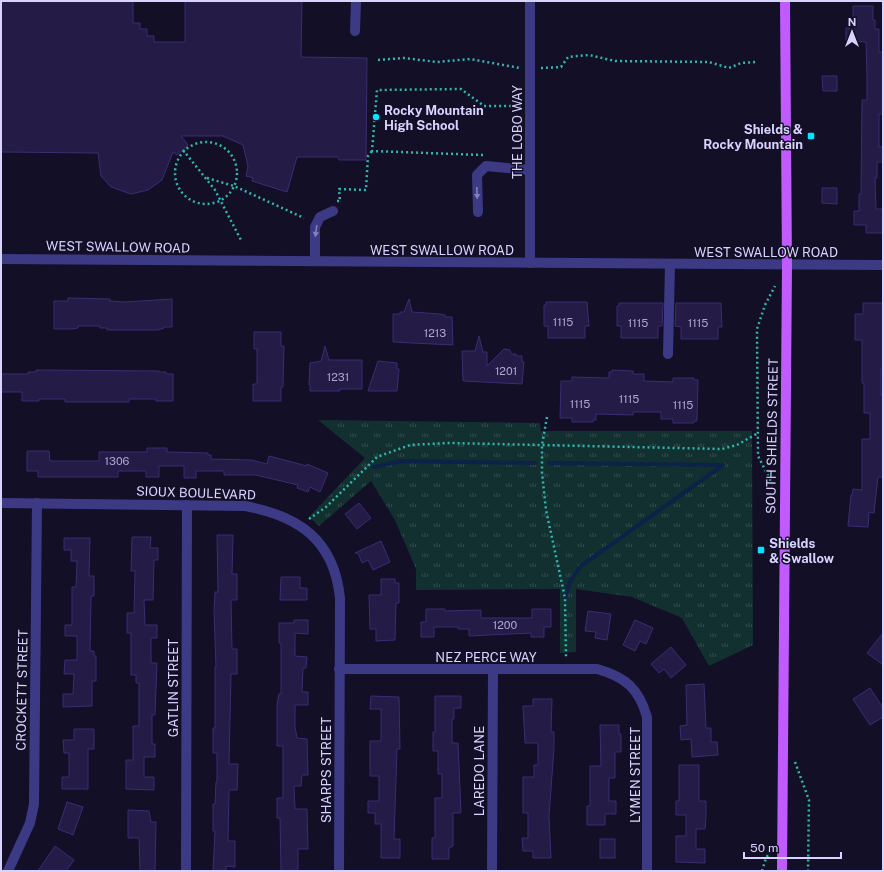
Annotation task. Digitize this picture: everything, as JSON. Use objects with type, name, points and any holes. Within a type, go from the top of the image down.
[{"type":"main road","name":"SOUTH SHIELDS STREET","points":[[782,871],[787,265],[785,1]]},
{"type":"street","points":[[355,31],[356,1]]},
{"type":"street","name":"THE LOBO WAY","points":[[530,1],[530,263]]},
{"type":"street","points":[[478,212],[477,175],[486,166],[530,170]]},
{"type":"street","points":[[315,261],[315,227],[320,217],[333,206]]},
{"type":"street","name":"WEST SWALLOW ROAD","points":[[1,258],[883,265]]},
{"type":"street","points":[[668,354],[670,264]]},
{"type":"street","name":"SIOUX BOULEVARD","points":[[1,503],[245,506],[269,510],[300,525],[321,545],[334,570],[340,598],[339,670]]},
{"type":"street","name":"CROCKETT STREET","points":[[8,871],[30,823],[34,804],[37,503]]},
{"type":"street","name":"GATLIN STREET","points":[[186,505],[186,871]]},
{"type":"street","name":"NEZ PERCE WAY","points":[[339,670],[597,670],[611,673],[630,684]]},
{"type":"street","name":"SHARPS STREET","points":[[339,670],[339,871]]},
{"type":"street","name":"LAREDO LANE","points":[[492,871],[493,670]]},
{"type":"street","name":"LYMEN STREET","points":[[630,684],[643,703],[647,717],[648,871]]},
{"type":"path","points":[[378,60],[404,58],[437,62],[470,59],[530,69],[561,67],[568,57],[589,56],[615,61],[709,62],[729,68],[741,64],[757,62]]},
{"type":"path","points":[[333,206],[340,201],[339,189],[366,190],[368,156],[372,151],[378,90],[461,89],[484,106],[530,107]]},
{"type":"path","points":[[202,142],[211,142],[226,149],[235,162],[237,178],[234,186],[226,196],[213,203],[201,203],[189,198],[183,193],[178,186],[176,170],[177,162],[184,151],[194,144],[202,142]]},
{"type":"path","points":[[184,151],[206,178],[221,200],[241,240]]},
{"type":"path","points":[[372,151],[490,155]]},
{"type":"path","points":[[206,178],[234,186],[304,218]]},
{"type":"path","points":[[304,218],[309,214]]},
{"type":"path","points":[[304,218],[304,226]]},
{"type":"path","points":[[777,282],[765,305],[757,329],[758,456],[784,505]]},
{"type":"path","points":[[547,417],[542,445],[542,473],[546,510],[565,598],[566,670]]},
{"type":"path","points":[[300,525],[326,507],[377,457],[410,445],[450,443],[722,449],[737,445],[758,433]]},
{"type":"path","points":[[783,744],[796,764],[809,800],[808,871]]},
{"type":"green space","points":[[318,420],[540,423],[541,431],[752,431],[753,645],[709,666],[682,618],[632,597],[576,589],[576,652],[560,653],[560,589],[416,590],[416,569],[395,520],[371,481],[319,526],[309,517],[365,458]]},
{"type":"building","points":[[1,1],[133,1],[133,23],[140,23],[140,29],[147,29],[147,36],[154,36],[154,42],[185,42],[185,1],[302,1],[301,57],[367,58],[366,160],[339,160],[338,157],[297,157],[287,192],[252,181],[253,178],[246,176],[248,166],[243,145],[223,136],[181,136],[188,145],[177,155],[173,152],[162,180],[148,190],[131,194],[111,187],[101,176],[98,153],[1,152]]},
{"type":"building","points":[[853,6],[873,6],[873,20],[875,20],[875,29],[879,29],[879,52],[883,52],[883,114],[879,114],[879,147],[883,147],[883,162],[877,162],[877,178],[875,178],[876,209],[883,209],[883,233],[866,233],[866,225],[854,225],[854,211],[859,211],[859,194],[861,194],[862,100],[867,100],[867,76],[866,42],[846,41],[846,28],[853,28]]},
{"type":"building","points":[[822,76],[837,76],[837,91],[823,91]]},
{"type":"building","points":[[822,188],[837,188],[837,204],[822,203]]},
{"type":"building","points":[[68,298],[110,299],[110,301],[124,302],[172,299],[172,327],[164,327],[158,330],[107,330],[107,328],[100,328],[100,326],[78,326],[78,328],[72,329],[54,329],[54,301],[68,301]]},
{"type":"building","points":[[409,299],[412,312],[440,314],[445,315],[445,317],[452,317],[453,345],[393,342],[393,314],[400,314],[400,312],[404,312]]},
{"type":"building","points":[[546,302],[587,302],[589,326],[585,326],[585,338],[548,338],[548,326],[544,326],[544,305],[546,305]]},
{"type":"building","points":[[619,303],[663,303],[662,326],[658,326],[658,338],[621,338],[621,326],[617,326],[617,306],[619,306]]},
{"type":"building","points":[[676,303],[721,303],[722,327],[718,327],[718,339],[681,339],[681,327],[675,326]]},
{"type":"building","points":[[863,303],[883,303],[883,368],[881,368],[881,395],[883,395],[883,477],[878,477],[874,513],[869,512],[868,527],[848,526],[853,489],[862,490],[862,439],[870,439],[870,413],[864,413],[862,340],[855,340],[855,314],[863,314]]},
{"type":"building","points":[[254,332],[281,332],[281,346],[284,346],[283,387],[281,387],[281,401],[253,401],[253,384],[257,384],[257,349],[254,349]]},
{"type":"building","points":[[479,336],[483,352],[487,352],[487,366],[504,349],[510,350],[511,354],[516,354],[516,356],[522,356],[522,362],[524,362],[522,384],[463,381],[462,351],[475,351]]},
{"type":"building","points":[[325,346],[329,360],[362,360],[362,389],[310,391],[310,363],[321,361]]},
{"type":"building","points":[[378,361],[397,363],[397,369],[399,369],[397,391],[368,391]]},
{"type":"building","points":[[36,370],[166,372],[166,374],[173,374],[173,401],[156,401],[156,399],[129,399],[129,402],[65,402],[65,399],[39,399],[39,401],[22,401],[22,392],[1,392],[1,374],[28,374],[28,372],[36,372]]},
{"type":"building","points":[[612,370],[633,371],[633,374],[644,374],[644,381],[673,382],[673,378],[694,378],[694,380],[698,380],[697,421],[694,421],[694,423],[673,423],[673,419],[661,419],[661,412],[633,412],[633,415],[596,414],[596,420],[593,420],[593,422],[572,422],[572,418],[560,418],[561,381],[572,381],[572,377],[609,378],[609,372],[612,372]]},
{"type":"building","points":[[147,448],[167,448],[167,452],[208,453],[208,455],[211,455],[211,459],[251,460],[267,464],[269,456],[307,466],[307,464],[328,473],[320,492],[310,487],[308,492],[297,488],[298,485],[256,475],[224,475],[224,471],[196,471],[196,478],[184,478],[184,466],[159,466],[159,477],[146,477],[146,471],[118,471],[118,477],[38,477],[38,471],[27,471],[27,451],[49,451],[50,461],[99,461],[99,452],[147,452]]},
{"type":"building","points":[[359,503],[371,518],[357,529],[345,514]]},
{"type":"building","points":[[217,535],[233,535],[232,574],[237,574],[237,600],[231,600],[232,649],[237,649],[237,674],[231,674],[229,764],[238,764],[237,790],[229,790],[228,841],[235,841],[235,867],[226,866],[226,871],[213,871],[215,831],[213,831],[213,804],[215,804],[217,782],[217,753],[213,753],[213,728],[215,728],[216,667],[214,611],[215,592],[218,592]]},
{"type":"building","points":[[132,537],[151,537],[150,548],[158,548],[158,560],[154,560],[153,600],[144,600],[145,625],[157,625],[157,638],[151,638],[151,663],[157,663],[155,715],[152,715],[152,744],[155,744],[155,757],[144,757],[144,777],[154,777],[154,790],[126,789],[126,760],[133,760],[133,726],[139,726],[139,683],[136,683],[136,675],[131,675],[131,633],[127,633],[127,613],[134,613],[135,571],[131,571]]},
{"type":"building","points":[[64,538],[90,538],[89,576],[94,576],[94,596],[91,596],[90,651],[94,651],[94,656],[96,656],[96,681],[92,681],[92,706],[63,707],[63,694],[73,694],[74,674],[64,674],[65,660],[77,660],[77,636],[65,636],[65,625],[72,625],[72,587],[76,587],[77,561],[71,561],[71,550],[64,550]]},
{"type":"building","points":[[381,541],[390,562],[373,570],[368,560],[362,563],[358,553],[355,553]]},
{"type":"building","points":[[281,577],[300,577],[300,588],[307,588],[307,600],[280,600]]},
{"type":"building","points":[[381,579],[395,579],[395,583],[399,583],[399,603],[396,603],[395,640],[376,641],[376,629],[370,629],[369,595],[381,595]]},
{"type":"building","points":[[426,609],[445,609],[445,611],[481,610],[481,618],[532,618],[532,609],[551,609],[551,627],[544,627],[544,637],[531,637],[531,633],[469,636],[469,629],[458,629],[458,627],[434,627],[434,637],[421,637],[421,622],[426,622]]},
{"type":"building","points":[[588,611],[611,614],[607,640],[595,638],[596,632],[585,631]]},
{"type":"building","points":[[294,620],[308,620],[308,634],[295,633],[295,656],[307,657],[306,668],[303,668],[302,692],[308,692],[308,705],[295,705],[295,727],[297,738],[307,739],[308,775],[302,775],[301,786],[294,786],[295,809],[307,809],[308,849],[298,849],[298,871],[281,871],[280,818],[277,818],[277,798],[283,798],[283,746],[277,746],[277,704],[279,694],[281,694],[281,643],[279,643],[279,623],[294,623]]},
{"type":"building","points":[[635,620],[653,628],[646,644],[640,641],[635,651],[623,645]]},
{"type":"building","points":[[883,633],[883,665],[867,653]]},
{"type":"building","points":[[671,647],[686,665],[671,678],[664,669],[659,673],[651,664]]},
{"type":"building","points":[[704,684],[706,728],[711,728],[711,742],[717,742],[718,755],[692,757],[691,739],[681,740],[680,726],[687,725],[686,685]]},
{"type":"building","points":[[870,688],[883,708],[883,717],[870,725],[853,699]]},
{"type":"building","points":[[371,696],[399,697],[400,749],[397,749],[394,839],[400,839],[400,858],[381,858],[381,824],[375,824],[375,813],[368,813],[368,801],[379,801],[379,776],[370,776],[370,741],[381,741],[381,709],[370,709]]},
{"type":"building","points":[[435,696],[461,696],[461,708],[454,708],[454,719],[452,719],[452,743],[458,743],[461,813],[453,813],[453,846],[449,848],[449,859],[432,859],[432,838],[435,838],[435,798],[442,798],[442,774],[438,774],[438,751],[433,751],[433,732],[435,732]]},
{"type":"building","points":[[533,699],[552,699],[551,732],[554,732],[554,748],[549,816],[551,858],[533,858],[533,851],[523,851],[522,838],[528,838],[528,813],[523,813],[523,777],[534,777],[534,765],[538,765],[538,743],[525,743],[523,706],[533,706]]},
{"type":"building","points":[[600,725],[619,725],[619,734],[621,734],[621,752],[615,752],[615,778],[609,778],[609,801],[616,801],[616,814],[605,814],[605,825],[587,825],[587,806],[590,806],[590,766],[601,766]]},
{"type":"building","points":[[74,729],[94,729],[94,749],[88,749],[88,789],[62,789],[62,777],[69,777],[69,753],[64,753],[63,740],[74,740]]},
{"type":"building","points":[[679,765],[699,765],[699,801],[706,801],[706,817],[705,829],[696,829],[696,849],[705,849],[705,863],[676,862],[676,836],[686,836],[686,815],[676,815],[676,801],[679,801]]},
{"type":"building","points":[[67,802],[83,807],[73,835],[58,829]]},
{"type":"building","points":[[128,810],[149,811],[151,822],[156,822],[155,871],[140,871],[139,838],[128,838]]},
{"type":"building","points":[[600,839],[615,839],[615,858],[600,858]]},
{"type":"building","points":[[55,846],[74,860],[66,871],[38,871]]},
{"type":"waterway","points":[[374,467],[401,461],[535,463]]},
{"type":"waterway","points":[[549,463],[723,465],[581,566],[570,581],[565,598]]},
{"type":"place","name":"Rocky Mountain High School","points":[[376,117]]},
{"type":"place","name":"Shields & Rocky Mountain","points":[[811,136]]},
{"type":"place","name":"Shields & Swallow","points":[[761,550]]}]
